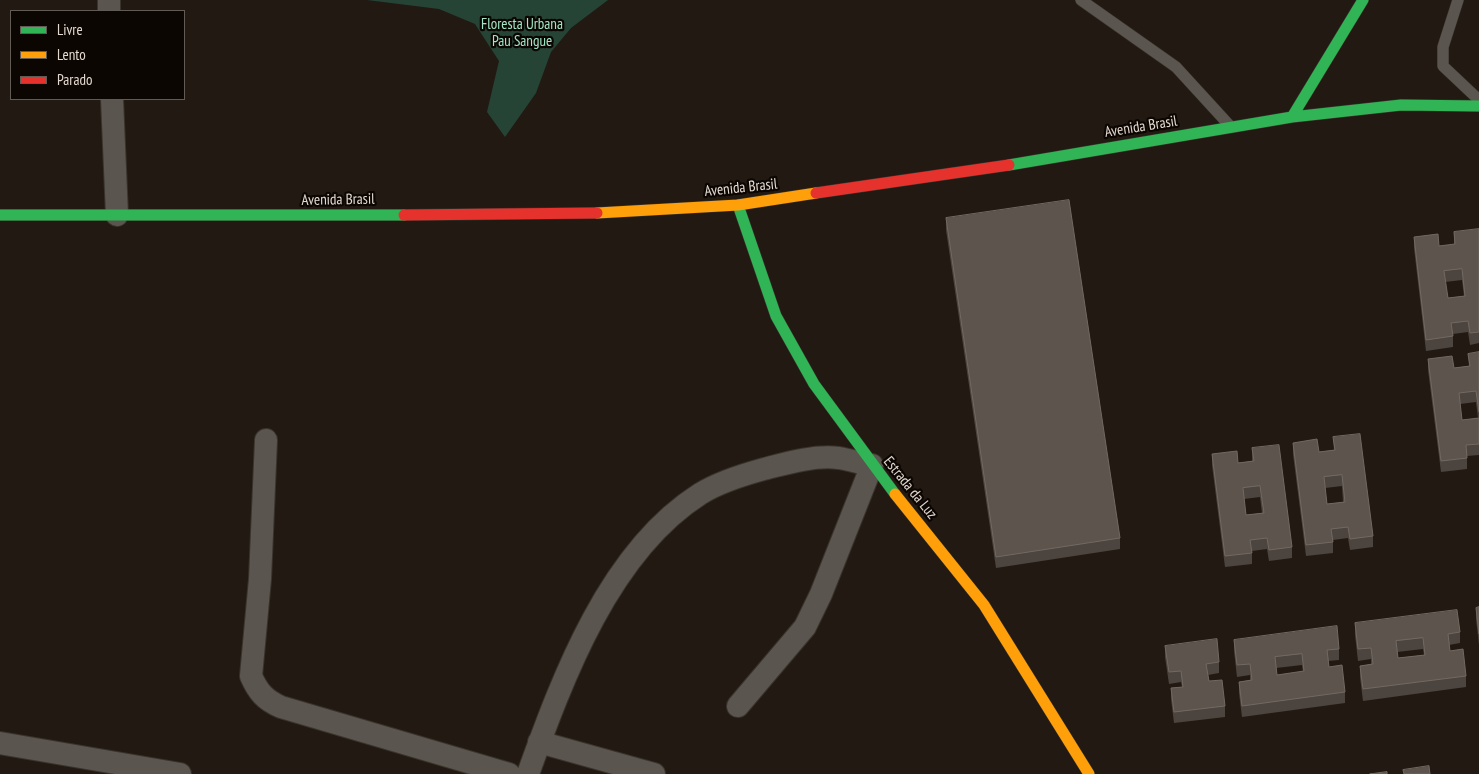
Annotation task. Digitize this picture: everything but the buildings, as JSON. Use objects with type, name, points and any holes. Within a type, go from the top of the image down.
[{"type":"main road","points":[[1292,117],[1363,0]]},
{"type":"main road","name":"Avenida Brasil","points":[[0,215],[200,216],[627,212],[738,205],[1292,117],[1400,105],[1479,106]]},
{"type":"main road","name":"Estrada da Luz","points":[[738,205],[776,316],[814,384],[872,465],[984,605],[1089,774]]},
{"type":"street","points":[[112,100],[117,215]]},
{"type":"street","points":[[266,440],[260,579],[251,676],[256,689],[271,702],[281,707],[509,774]]},
{"type":"street","points":[[528,774],[562,682],[582,637],[610,590],[639,551],[672,515],[701,493],[733,479],[792,462],[837,458],[872,465],[821,594],[805,627],[738,706]]},
{"type":"street","points":[[539,742],[654,774]]},
{"type":"street","points":[[0,743],[113,768],[180,774]]},
{"type":"lane","points":[[1082,0],[1176,66],[1231,128]]},
{"type":"lane","points":[[1458,0],[1443,47],[1443,66],[1479,100]]},
{"type":"green space","name":"Floresta Urbana Pau Sangue","points":[[367,0],[608,0],[571,28],[551,52],[536,93],[505,137],[487,112],[499,61],[475,24],[439,9]]},
{"type":"traffic: fast","points":[[1292,117],[1363,0]]},
{"type":"traffic: fast","points":[[1009,165],[1292,117],[1401,105],[1479,106]]},
{"type":"traffic: fast","points":[[738,205],[776,316],[814,384],[895,494]]},
{"type":"traffic: fast","points":[[0,215],[404,215]]},
{"type":"traffic: slow","points":[[597,213],[738,205],[816,193]]},
{"type":"traffic: slow","points":[[895,494],[984,605],[1089,774]]},
{"type":"traffic: jam","points":[[816,193],[1009,165]]},
{"type":"traffic: jam","points":[[404,215],[597,213]]}]
